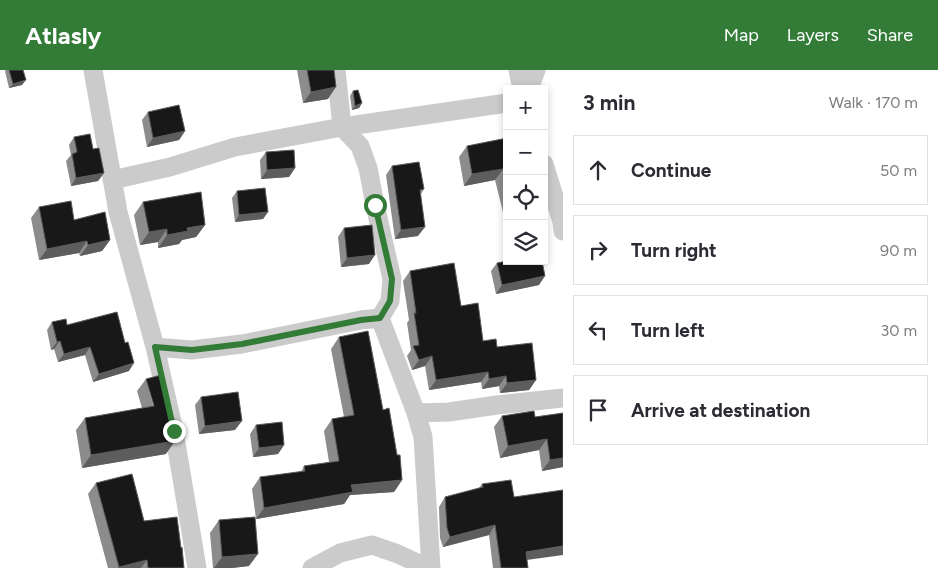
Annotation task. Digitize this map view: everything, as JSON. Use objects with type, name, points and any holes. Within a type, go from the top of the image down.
[{"type":"street","points":[[93,70],[118,212],[155,347],[174,431],[197,568]]},
{"type":"street","points":[[336,70],[342,127],[360,146],[368,168],[392,279],[390,301],[380,318]]},
{"type":"street","points":[[518,70],[521,85]]},
{"type":"street","points":[[530,85],[536,70]]},
{"type":"street","points":[[112,180],[170,167],[235,148],[342,127],[503,104]]},
{"type":"street","points":[[547,175],[563,225]]},
{"type":"street","points":[[155,347],[192,350],[242,344],[361,320],[380,318]]},
{"type":"street","points":[[312,568],[340,553],[372,545],[429,568],[426,460],[423,437],[416,413],[380,318]]},
{"type":"street","points":[[416,413],[450,412],[515,402],[563,398]]},
{"type":"building","points":[[9,70],[23,70],[26,80],[13,84]]},
{"type":"building","points":[[307,70],[334,70],[336,87],[311,92]]},
{"type":"building","points":[[358,90],[362,103],[355,106],[353,91]]},
{"type":"building","points":[[179,105],[185,131],[153,138],[148,112]]},
{"type":"building","points":[[90,134],[93,149],[99,148],[104,173],[76,178],[72,154],[77,152],[74,137]]},
{"type":"building","points":[[503,139],[503,169],[472,174],[467,146]]},
{"type":"building","points":[[294,150],[295,168],[267,170],[266,152]]},
{"type":"building","points":[[419,162],[424,189],[420,190],[425,227],[401,230],[392,166]]},
{"type":"building","points":[[265,188],[268,212],[239,215],[237,191]]},
{"type":"building","points":[[201,192],[205,225],[187,228],[188,231],[167,235],[167,229],[149,232],[143,202]]},
{"type":"building","points":[[71,201],[74,220],[105,212],[110,240],[88,245],[87,241],[47,249],[39,207]]},
{"type":"building","points":[[372,225],[375,255],[347,258],[344,228]]},
{"type":"building","points":[[503,262],[503,265],[543,265],[545,276],[502,285],[497,263]]},
{"type":"building","points":[[454,263],[461,306],[478,303],[483,341],[496,339],[497,347],[532,343],[536,380],[507,383],[506,376],[489,379],[488,372],[436,380],[432,356],[419,360],[413,346],[419,345],[410,271]]},
{"type":"building","points":[[117,312],[125,343],[128,342],[134,363],[99,374],[90,347],[64,354],[60,341],[57,342],[52,322],[66,319],[67,325]]},
{"type":"building","points":[[368,331],[383,410],[389,408],[397,455],[400,455],[402,480],[351,485],[353,492],[264,508],[260,477],[305,471],[304,466],[339,461],[332,419],[354,415],[339,337]]},
{"type":"building","points":[[161,375],[175,441],[91,455],[85,418],[154,406],[146,379]]},
{"type":"building","points":[[238,392],[242,421],[205,426],[201,397]]},
{"type":"building","points":[[534,411],[535,417],[563,413],[563,458],[550,460],[547,439],[508,446],[502,416]]},
{"type":"building","points":[[282,422],[284,445],[259,448],[256,425]]},
{"type":"building","points":[[132,474],[144,521],[177,517],[184,568],[148,568],[147,560],[119,567],[96,483]]},
{"type":"building","points":[[511,480],[514,497],[563,490],[563,546],[526,552],[528,568],[501,568],[495,525],[450,537],[447,528],[445,497],[483,487],[482,484]]},
{"type":"building","points":[[255,517],[258,554],[222,557],[219,520]]},
{"type":"route","points":[[174,431],[155,347],[192,350],[242,344],[361,320],[380,318],[390,301],[392,279],[375,205]]}]
